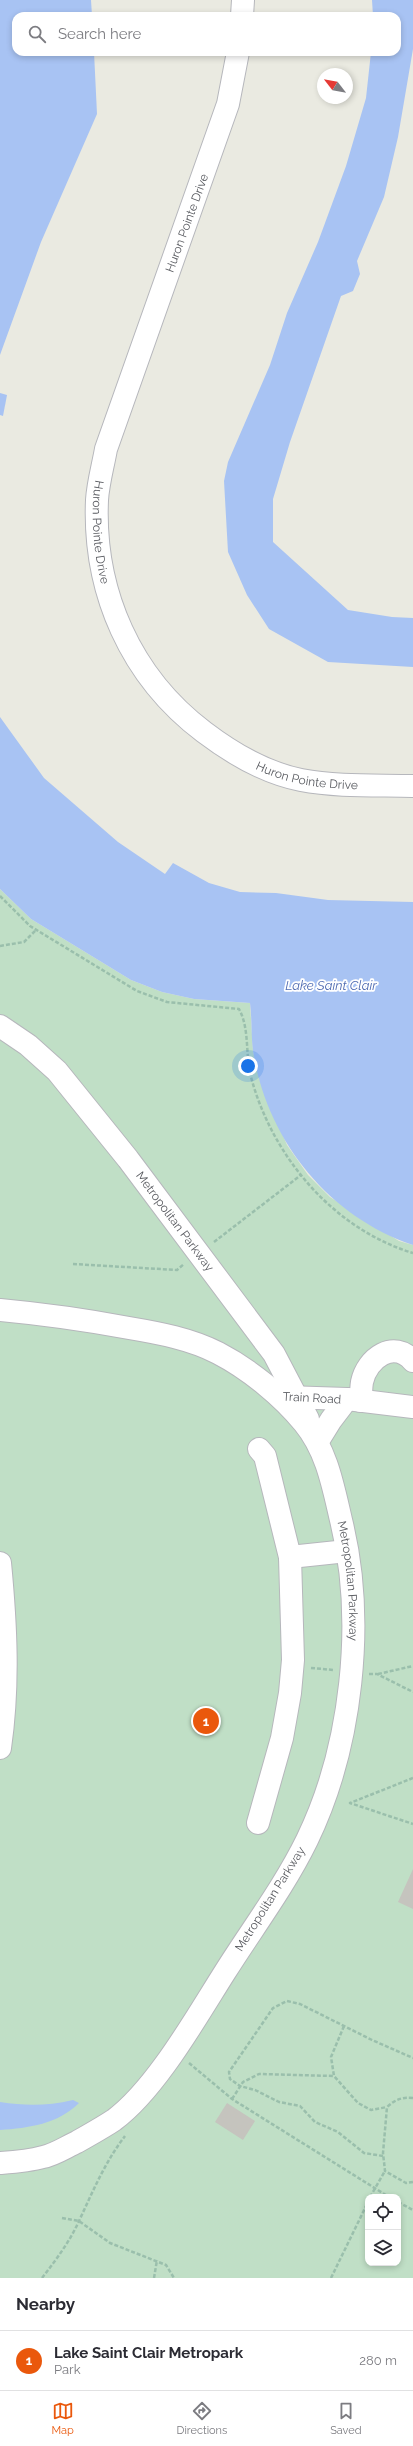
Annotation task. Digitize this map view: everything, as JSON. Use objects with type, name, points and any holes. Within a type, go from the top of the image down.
[{"type":"street","points":[[242,12],[243,0]]},
{"type":"street","name":"Huron Pointe Drive","points":[[237,56],[228,104],[106,449],[97,499],[98,537],[103,574],[121,633],[136,659],[160,691],[188,720],[218,743],[256,764],[300,780],[333,784],[413,786]]},
{"type":"street","name":"Metropolitan Parkway","points":[[0,1026],[28,1045],[56,1071],[82,1100],[232,1295],[274,1354],[287,1397]]},
{"type":"street","points":[[0,1310],[85,1320],[158,1333],[189,1342],[218,1353],[287,1397],[321,1447]]},
{"type":"street","points":[[354,1400],[362,1381],[379,1355],[392,1350],[402,1353],[413,1361]]},
{"type":"street","name":"Train Road","points":[[287,1397],[354,1400],[413,1407]]},
{"type":"street","name":"Train Road","points":[[321,1447],[334,1416],[354,1400]]},
{"type":"street","name":"Metropolitan Parkway","points":[[0,2163],[45,2157],[115,2119],[135,2100],[153,2080],[186,2032],[290,1870],[317,1818],[331,1777],[349,1692],[353,1620],[347,1551],[321,1447]]},
{"type":"street","points":[[258,1824],[277,1760],[290,1692],[293,1628],[290,1557],[265,1456],[259,1449]]},
{"type":"street","points":[[290,1557],[347,1551]]},
{"type":"street","points":[[0,1563],[6,1637],[6,1682],[0,1748]]},
{"type":"path","points":[[0,896],[36,930],[137,991],[167,1002],[239,1009],[244,1018],[249,1070],[259,1104],[268,1127],[294,1168],[319,1195],[357,1226],[398,1249],[413,1254]]},
{"type":"path","points":[[0,946],[24,942],[36,930]]},
{"type":"path","points":[[368,1673],[377,1674],[413,1666]]},
{"type":"path","points":[[305,1667],[340,1671]]},
{"type":"path","points":[[377,1674],[413,1692]]},
{"type":"path","points":[[413,1778],[350,1803],[413,1824]]},
{"type":"path","points":[[384,2156],[364,2153],[338,2132],[315,2122],[300,2106],[279,2102],[256,2090],[240,2086],[230,2079],[229,2072],[274,2008],[282,2002],[292,2001],[413,2058]]},
{"type":"path","points":[[344,2026],[330,2057],[334,2076],[358,2103],[371,2110],[388,2107],[402,2097],[413,2098]]},
{"type":"path","points":[[184,2058],[232,2099],[383,2194]]},
{"type":"path","points":[[232,2099],[240,2086],[249,2077],[259,2074],[334,2076]]},
{"type":"path","points":[[372,2194],[385,2171],[384,2156],[388,2107]]},
{"type":"path","points":[[385,2171],[406,2183],[413,2182]]},
{"type":"path","points":[[401,2204],[413,2210]]},
{"type":"path","points":[[331,2278],[365,2208]]},
{"type":"path","points":[[62,2218],[79,2221],[110,2242],[157,2260],[166,2265],[174,2278]]},
{"type":"path","points":[[154,2278],[157,2260]]},
{"type":"green space","points":[[0,889],[31,919],[131,980],[162,992],[194,999],[250,1003],[253,1051],[260,1081],[287,1145],[308,1175],[330,1197],[399,1241],[413,1245],[413,2278],[0,2278]]},
{"type":"water","points":[[0,0],[91,0],[92,12],[12,12],[12,56],[94,56],[97,114],[41,242],[0,355]]},
{"type":"water","points":[[372,0],[413,0],[413,49],[398,137],[384,197],[357,261],[360,274],[353,291],[341,296],[290,442],[273,499],[273,542],[348,610],[392,617],[413,618],[413,667],[328,662],[269,629],[247,595],[228,552],[224,481],[228,462],[270,365],[287,313],[318,242],[346,166],[366,98],[371,56],[401,56],[401,12],[373,12]]},
{"type":"water","points":[[0,393],[7,395],[3,416],[0,415]]},
{"type":"water","name":"Lake Saint Clair","points":[[0,717],[44,778],[118,842],[165,874],[173,863],[209,883],[240,892],[276,893],[328,900],[413,902],[413,1245],[382,1232],[354,1215],[329,1194],[306,1170],[287,1144],[272,1115],[260,1084],[253,1051],[250,1003],[194,999],[162,992],[131,980],[31,919],[0,889]]},
{"type":"water","points":[[73,2100],[79,2103],[62,2116],[42,2124],[0,2130],[0,2102],[36,2105]]},
{"type":"building","points":[[413,1869],[413,1909],[398,1902]]},
{"type":"building","points":[[227,2103],[255,2121],[243,2140],[215,2122]]},
{"type":"place","name":"Lake Saint Clair Metropark","points":[[206,1721]]}]
